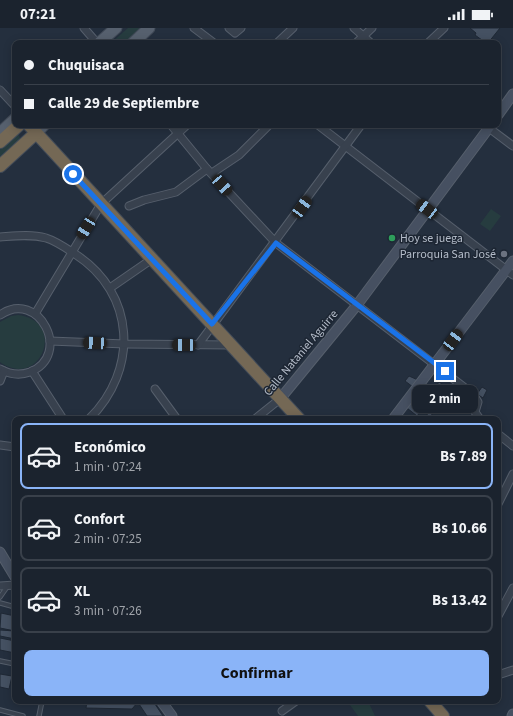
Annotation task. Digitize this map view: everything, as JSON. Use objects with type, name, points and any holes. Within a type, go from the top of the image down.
[{"type":"highway","points":[[0,142],[16,128]]},
{"type":"highway","points":[[0,166],[36,128],[101,204],[296,416]]},
{"type":"highway","points":[[433,704],[443,716]]},
{"type":"main road","points":[[102,40],[116,28]]},
{"type":"main road","points":[[111,40],[125,28]]},
{"type":"main road","points":[[136,40],[149,28]]},
{"type":"main road","points":[[0,133],[12,122]]},
{"type":"street","points":[[84,28],[95,40]]},
{"type":"street","points":[[194,28],[210,40]]},
{"type":"street","points":[[232,30],[242,28]]},
{"type":"street","points":[[280,40],[293,28]]},
{"type":"street","points":[[354,28],[366,40]]},
{"type":"street","points":[[359,40],[372,28]]},
{"type":"street","points":[[431,40],[444,28]]},
{"type":"street","points":[[0,90],[12,103]]},
{"type":"street","points":[[501,111],[513,94]]},
{"type":"street","points":[[174,128],[209,171],[276,243],[435,363],[477,398],[475,412],[478,416]]},
{"type":"street","points":[[34,314],[101,204],[184,128]]},
{"type":"street","points":[[130,206],[144,200],[176,192],[209,171],[239,155],[266,128]]},
{"type":"street","points":[[322,128],[510,272]]},
{"type":"street","points":[[198,345],[212,324],[276,243],[359,128]]},
{"type":"street","name":"Calle Nataniel Aguirre","points":[[259,416],[280,399],[357,305],[487,128]]},
{"type":"street","points":[[490,128],[513,146]]},
{"type":"street","points":[[0,237],[17,236],[45,238],[72,252],[94,268],[110,288],[122,314],[125,344],[118,373],[111,391],[100,409],[92,416]]},
{"type":"street","points":[[110,288],[152,259]]},
{"type":"street","points":[[396,416],[435,363],[510,272],[513,261]]},
{"type":"street","points":[[0,381],[2,370],[18,374],[38,368],[46,358],[50,341],[46,325],[34,314],[28,311],[15,309],[1,313]]},
{"type":"street","points":[[50,341],[125,344],[231,344]]},
{"type":"street","points":[[32,371],[60,416]]},
{"type":"street","points":[[155,389],[175,416]]},
{"type":"street","points":[[501,436],[513,446]]},
{"type":"street","points":[[0,445],[12,447]]},
{"type":"street","points":[[501,498],[513,474]]},
{"type":"street","points":[[0,552],[12,572]]},
{"type":"street","points":[[501,610],[513,588]]},
{"type":"street","points":[[501,674],[513,670]]},
{"type":"street","points":[[163,704],[172,716]]},
{"type":"street","points":[[282,711],[292,704]]},
{"type":"lane","points":[[0,597],[3,587]]},
{"type":"lane","points":[[0,603],[12,606]]},
{"type":"lane","points":[[0,661],[12,663]]},
{"type":"lane","points":[[39,716],[41,704]]},
{"type":"lane","points":[[0,710],[23,716]]},
{"type":"green space","points":[[128,28],[143,28],[130,40],[114,40]]},
{"type":"green space","points":[[18,134],[20,138],[19,142],[0,161],[0,145]]},
{"type":"green space","points":[[491,209],[501,216],[490,231],[480,224]]},
{"type":"green space","points":[[18,315],[33,320],[42,329],[45,340],[43,352],[36,361],[27,368],[14,369],[0,362],[0,322],[11,316]]},
{"type":"green space","points":[[369,704],[375,716],[358,716],[350,705]]},
{"type":"building","points":[[470,28],[500,28],[490,40],[482,40],[475,35],[476,33]]},
{"type":"building","points":[[409,376],[418,380],[413,387],[405,381]]},
{"type":"building","points":[[439,382],[448,388],[438,402],[429,396]]},
{"type":"building","points":[[482,387],[487,390],[483,398],[477,394]]},
{"type":"building","points":[[419,392],[438,406],[431,416],[422,410],[417,416],[407,408]]},
{"type":"building","points":[[1,613],[12,615],[12,630],[0,628]]},
{"type":"building","points":[[0,630],[12,631],[12,638],[0,636]]},
{"type":"building","points":[[0,638],[12,640],[12,652],[0,650]]},
{"type":"building","points":[[0,674],[12,676],[9,689],[0,687]]},
{"type":"building","points":[[87,704],[136,704],[132,709],[86,708]]},
{"type":"building","points":[[139,704],[155,704],[163,716],[147,716]]},
{"type":"place","name":"Hoy se juega","points":[[392,238]]},
{"type":"place","name":"Parroquia San José","points":[[504,254]]},
{"type":"route","points":[[73,174],[212,324],[276,243],[445,371]]}]
